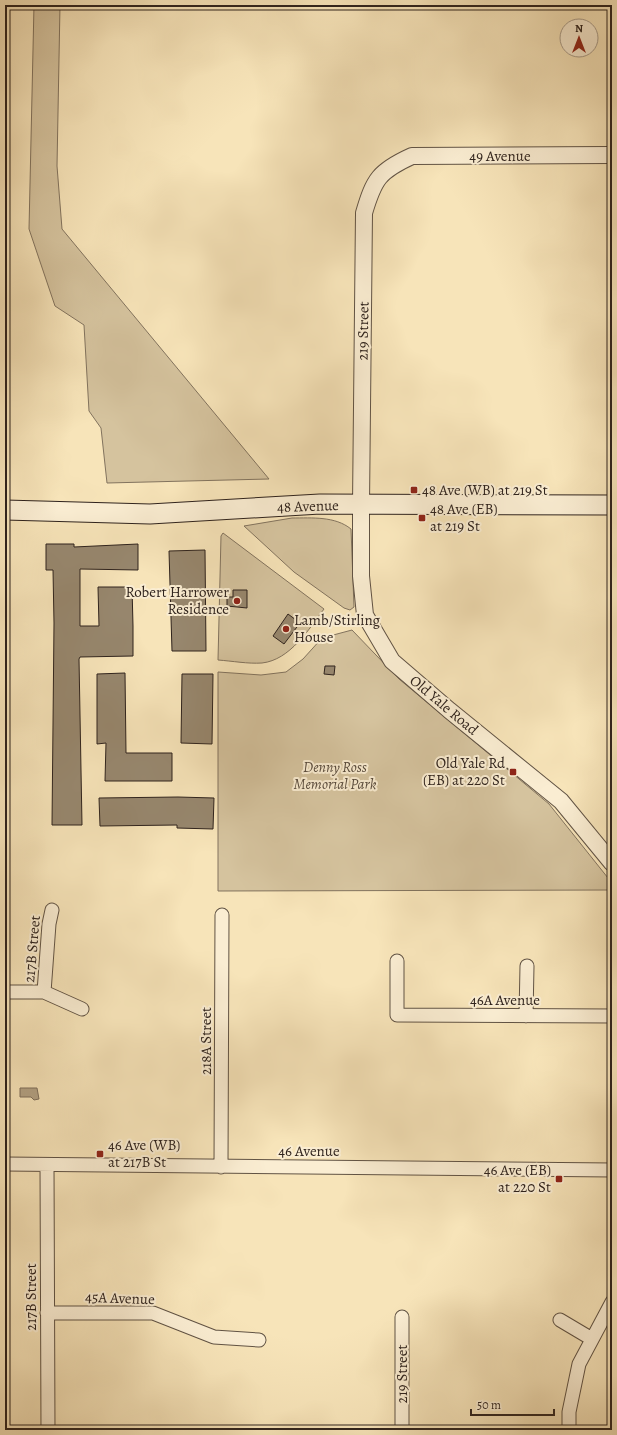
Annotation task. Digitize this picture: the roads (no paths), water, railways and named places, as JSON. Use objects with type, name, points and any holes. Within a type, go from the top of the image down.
[{"type":"main road","name":"48 Avenue","points":[[5,510],[150,514],[320,504],[612,505]]},
{"type":"street","name":"49 Avenue","points":[[390,166],[412,156],[612,155]]},
{"type":"street","name":"219 Street","points":[[361,504],[364,213],[371,187],[390,166]]},
{"type":"street","name":"Old Yale Road","points":[[361,504],[361,576],[365,615],[392,661],[449,710],[561,801],[612,863]]},
{"type":"street","name":"217B Street","points":[[44,992],[49,924],[52,910]]},
{"type":"street","name":"218A Street","points":[[221,1167],[222,915]]},
{"type":"street","name":"46A Avenue","points":[[398,961],[398,1015],[612,1016]]},
{"type":"street","points":[[526,1016],[527,966]]},
{"type":"street","points":[[5,992],[44,992],[82,1009]]},
{"type":"street","name":"46 Avenue","points":[[5,1164],[612,1170]]},
{"type":"street","name":"217B Street","points":[[47,1165],[48,1430]]},
{"type":"street","points":[[569,1430],[569,1412],[579,1364],[612,1302]]},
{"type":"street","name":"45A Avenue","points":[[47,1313],[153,1313],[214,1337],[259,1340]]},
{"type":"street","name":"219 Street","points":[[402,1317],[402,1430]]},
{"type":"street","points":[[560,1320],[592,1339]]},
{"type":"place","name":"48 Ave (WB) at 219 St","points":[[414,490]]},
{"type":"place","name":"48 Ave (EB) at 219 St","points":[[422,518]]},
{"type":"place","name":"Robert Harrower Residence","points":[[237,601]]},
{"type":"place","name":"Lamb/Stirling House","points":[[286,629]]},
{"type":"place","name":"Old Yale Rd (EB) at 220 St","points":[[513,772]]},
{"type":"place","name":"46 Ave (WB) at 217B St","points":[[100,1154]]},
{"type":"place","name":"46 Ave (EB) at 220 St","points":[[559,1179]]},
{"type":"park label","name":"Denny Ross Memorial Park","points":[[335,776]]}]
